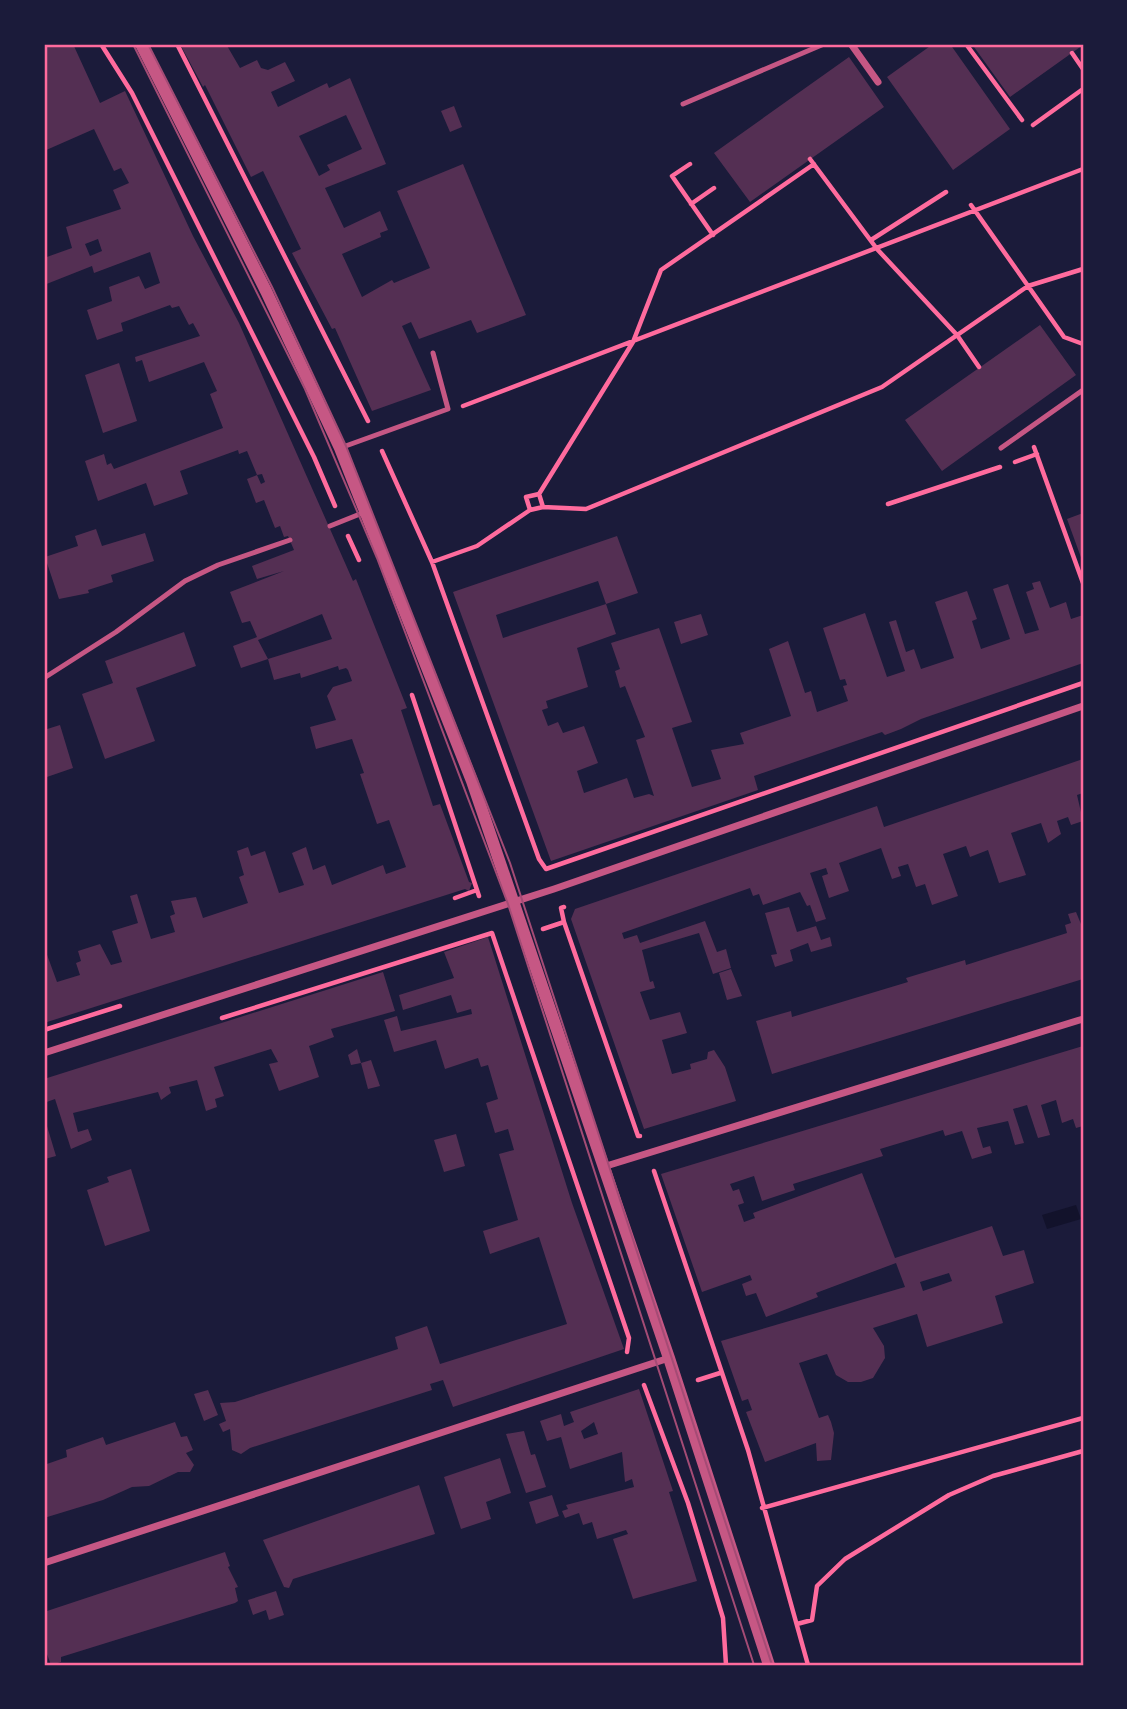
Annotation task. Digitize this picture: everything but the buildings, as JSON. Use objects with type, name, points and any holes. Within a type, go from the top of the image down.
[{"type":"street","points":[[141,44],[266,291],[340,448],[472,781],[516,902],[769,1665]]},
{"type":"street","points":[[851,44],[878,82]]},
{"type":"street","points":[[44,1053],[516,902],[1083,706]]},
{"type":"street","points":[[603,1167],[1083,1019]]},
{"type":"street","points":[[44,1563],[669,1358]]},
{"type":"lane","points":[[683,104],[824,44]]},
{"type":"lane","points":[[340,448],[448,409],[433,353]]},
{"type":"lane","points":[[1001,448],[1083,390]]},
{"type":"lane","points":[[330,526],[365,512]]},
{"type":"lane","points":[[44,678],[116,632],[185,581],[218,565],[290,540]]},
{"type":"path","points":[[101,44],[144,117],[314,457],[362,568]]},
{"type":"path","points":[[177,44],[375,435],[432,562],[539,859],[546,869],[1083,683]]},
{"type":"path","points":[[966,44],[1022,120]]},
{"type":"path","points":[[1072,53],[1083,69]]},
{"type":"path","points":[[1033,125],[1083,89]]},
{"type":"path","points":[[530,510],[526,497],[539,494],[633,342],[662,270],[812,162],[877,248],[957,335],[979,367]]},
{"type":"path","points":[[690,164],[672,176],[713,235]]},
{"type":"path","points":[[448,409],[463,406],[633,342],[1056,176],[1083,169]]},
{"type":"path","points":[[691,204],[714,188]]},
{"type":"path","points":[[871,240],[946,192]]},
{"type":"path","points":[[973,208],[1064,337],[1083,344]]},
{"type":"path","points":[[432,562],[477,546],[530,510],[543,507],[586,509],[882,387],[1028,286],[1083,269]]},
{"type":"path","points":[[1027,429],[1083,583]]},
{"type":"path","points":[[888,504],[1037,454]]},
{"type":"path","points":[[539,494],[543,507]]},
{"type":"path","points":[[410,690],[477,890]]},
{"type":"path","points":[[574,904],[561,908],[564,922],[638,1136],[651,1132]]},
{"type":"path","points":[[215,1021],[492,933],[629,1338],[630,1351],[617,1355]]},
{"type":"path","points":[[666,1168],[653,1172],[748,1450],[762,1508],[808,1665]]},
{"type":"path","points":[[643,1383],[688,1503],[723,1618],[726,1665]]},
{"type":"path","points":[[762,1508],[1083,1418]]},
{"type":"path","points":[[797,1624],[812,1620],[817,1586],[831,1570],[923,1511],[993,1476],[1083,1451]]},
{"type":"shaded area","points":[[1076,1205],[1081,1219],[1047,1229],[1042,1215]]},
{"type":"tram line","points":[[133,44],[305,389],[377,558],[508,904],[754,1665]]},
{"type":"tram line","points":[[148,44],[272,287],[346,446],[510,863],[772,1665]]}]
